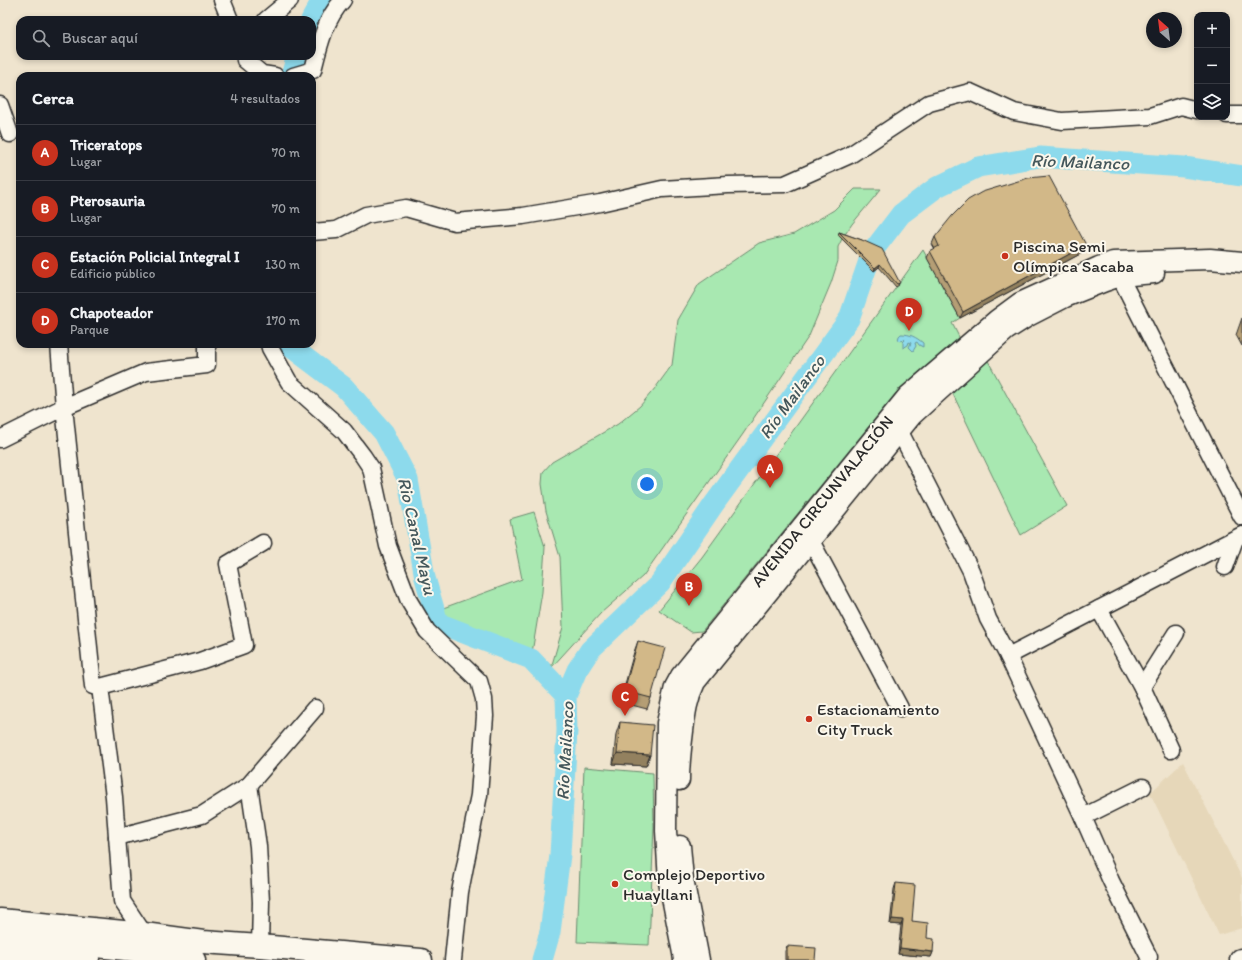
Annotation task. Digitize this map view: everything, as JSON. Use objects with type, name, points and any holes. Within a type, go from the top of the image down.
[{"type":"highway","points":[[0,920],[144,934],[203,942],[421,960]]},
{"type":"highway","points":[[0,936],[154,952],[194,960]]},
{"type":"highway","points":[[0,944],[186,960]]},
{"type":"highway","points":[[0,954],[123,960]]},
{"type":"main road","name":"AVENIDA CIRCUNVALACIÓN","points":[[706,657],[893,426],[912,415],[977,347],[1028,316],[1064,297],[1105,281],[1116,269],[1210,259],[1242,262]]},
{"type":"main road","name":"AVENIDA CIRCUNVALACIÓN","points":[[1116,269],[1165,272],[1226,273],[1242,276]]},
{"type":"main road","name":"AVENIDA CIRCUNVALACIÓN","points":[[700,960],[683,879],[680,856],[679,762],[675,687],[681,676],[706,657],[810,539],[893,426]]},
{"type":"main road","name":"AVENIDA CIRCUNVALACIÓN","points":[[676,720],[666,736],[666,831],[669,882],[684,960]]},
{"type":"street","points":[[222,0],[228,16]]},
{"type":"street","points":[[271,16],[290,0]]},
{"type":"street","points":[[316,56],[322,34],[338,5],[343,0]]},
{"type":"street","points":[[306,72],[312,70],[315,60]]},
{"type":"street","points":[[244,62],[259,72]]},
{"type":"street","points":[[316,232],[336,230],[366,215],[406,208],[454,222],[523,216],[600,203],[662,189],[728,185],[785,184],[850,155],[929,102],[970,92],[1014,112],[1062,121],[1150,116],[1181,106],[1194,109]]},
{"type":"street","points":[[0,105],[10,134]]},
{"type":"street","points":[[1230,115],[1242,116]]},
{"type":"street","points":[[1116,269],[1242,517]]},
{"type":"street","points":[[59,348],[93,686],[100,687],[200,660],[244,645],[228,564],[263,543]]},
{"type":"street","points":[[0,439],[64,407],[146,372],[207,365],[207,348]]},
{"type":"street","points":[[270,348],[289,382],[344,431],[371,468],[388,546],[409,601],[427,631],[479,681],[484,699],[485,716],[479,795],[460,892],[453,960]]},
{"type":"street","points":[[893,426],[971,572],[988,619],[1008,656],[1111,881],[1149,957]]},
{"type":"street","points":[[1008,656],[1238,537]]},
{"type":"street","points":[[1225,567],[1238,537]]},
{"type":"street","points":[[810,539],[900,708]]},
{"type":"street","points":[[1099,609],[1142,687],[1171,750]]},
{"type":"street","points":[[1142,687],[1176,633]]},
{"type":"street","points":[[100,687],[114,797],[122,901],[144,934]]},
{"type":"street","points":[[117,837],[202,816],[249,785],[315,708]]},
{"type":"street","points":[[249,785],[258,846],[261,902],[260,946]]},
{"type":"street","points":[[1083,817],[1143,787]]},
{"type":"shaded area","points":[[1183,762],[1242,878],[1242,928],[1219,935],[1150,793]]},
{"type":"green space","points":[[855,189],[881,189],[852,224],[838,247],[838,261],[831,283],[809,336],[743,434],[643,576],[601,613],[551,668],[563,627],[560,557],[546,511],[542,484],[543,472],[552,462],[618,424],[640,406],[656,387],[672,365],[678,320],[699,284],[759,243],[794,234],[834,210]]},
{"type":"green space","points":[[923,250],[960,318],[952,323],[961,341],[896,393],[702,631],[691,632],[659,610],[702,557]]},
{"type":"green space","points":[[987,359],[1067,506],[1021,535],[951,390]]},
{"type":"green space","points":[[534,512],[545,547],[542,592],[531,659],[438,623],[435,611],[522,579],[510,519]]},
{"type":"green space","name":"Complejo Deportivo Huayllani","points":[[584,767],[653,773],[654,827],[649,945],[577,942]]},
{"type":"water","points":[[901,334],[910,335],[923,343],[923,347],[917,342],[915,343],[916,346],[913,351],[909,347],[911,343],[909,342],[908,345],[903,348],[903,342],[905,340],[898,340]]},
{"type":"building","name":"Piscina Semi Olímpica Sacaba","points":[[1049,176],[1086,245],[963,312],[930,251],[939,246],[935,237],[952,216],[968,200],[982,192],[1028,178]]},
{"type":"building","points":[[839,232],[882,249],[900,283],[897,284],[880,264],[875,268]]},
{"type":"building","points":[[638,641],[665,648],[651,698],[624,691]]},
{"type":"building","points":[[620,722],[653,725],[650,755],[617,753]]},
{"type":"building","points":[[896,883],[915,885],[912,921],[928,923],[927,938],[934,939],[933,952],[900,948],[903,920],[892,919]]},
{"type":"building","points":[[787,946],[816,948],[815,960],[787,960]]},
{"type":"waterway","name":"Rio Canal Mayu","points":[[313,16],[322,0]]},
{"type":"waterway","name":"Rio Canal Mayu","points":[[292,72],[296,60]]},
{"type":"waterway","name":"Río Mailanco","points":[[542,960],[550,932],[560,855],[567,731],[566,696],[577,670],[590,650],[660,583],[714,504],[849,319],[872,252],[901,214],[937,187],[978,167],[1040,157],[1184,167],[1242,176]]},
{"type":"waterway","name":"Rio Canal Mayu","points":[[292,348],[344,387],[384,433],[408,480],[425,578],[438,623],[531,659],[566,696]]},
{"type":"place","name":"Piscina Semi Olímpica Sacaba","points":[[1005,256]]},
{"type":"place","name":"Chapoteador","points":[[909,331]]},
{"type":"place","name":"Triceratops","points":[[770,488]]},
{"type":"place","name":"Pterosauria","points":[[689,606]]},
{"type":"place","name":"Estación Policial Integral I","points":[[625,716]]},
{"type":"place","name":"Estacionamiento City Truck","points":[[809,719]]},
{"type":"place","name":"Complejo Deportivo Huayllani","points":[[615,884]]}]
